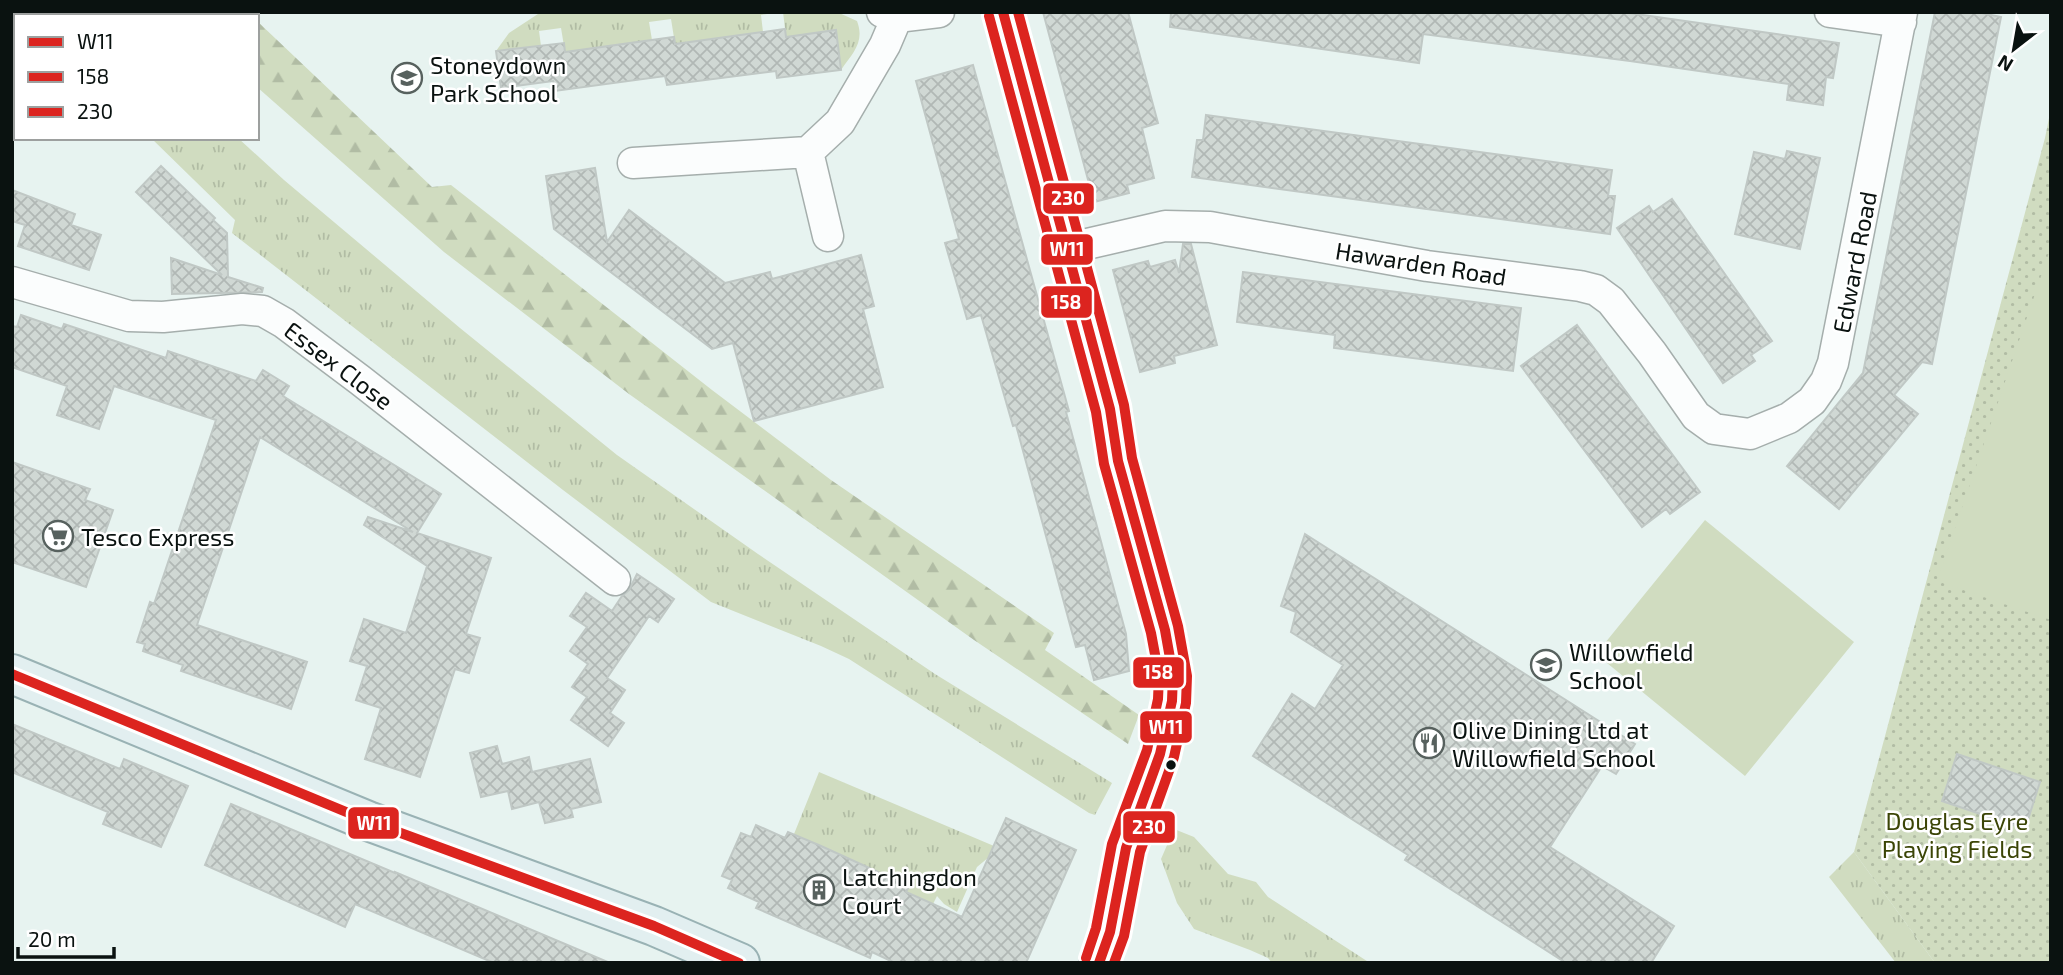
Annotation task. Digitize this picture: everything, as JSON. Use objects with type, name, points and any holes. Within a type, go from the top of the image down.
[{"type":"main road","points":[[1003,12],[1110,409],[1118,461],[1165,630],[1173,675],[1169,720],[1160,754],[1126,848],[1110,932],[1099,963]]},
{"type":"main road","points":[[12,674],[368,821],[654,926],[740,963]]},
{"type":"street","points":[[633,163],[808,152],[840,122],[885,45],[889,14],[939,12]]},
{"type":"street","points":[[1830,12],[1901,17]]},
{"type":"street","name":"Edward Road","points":[[1714,429],[1751,434],[1767,428],[1789,418],[1812,401],[1826,381],[1843,323],[1901,17]]},
{"type":"street","points":[[808,152],[828,236]]},
{"type":"street","name":"Hawarden Road","points":[[1065,249],[1165,226],[1210,228],[1427,266],[1596,290],[1619,311],[1696,416],[1714,429]]},
{"type":"street","name":"Essex Close","points":[[12,282],[129,316],[163,317],[242,309],[263,311],[284,323],[360,380],[615,580]]},
{"type":"green space","points":[[541,12],[781,12],[761,15],[763,32],[675,44],[671,19],[649,22],[652,40],[565,52],[561,28],[539,31],[541,46],[496,51],[509,33]]},
{"type":"green space","points":[[783,12],[837,12],[857,21],[859,41],[841,70],[835,30],[786,37]]},
{"type":"green space","points":[[259,23],[432,187],[451,185],[831,480],[1054,633],[1045,650],[1139,715],[1128,744],[974,640],[629,394],[444,252],[259,89]]},
{"type":"green space","name":"Douglas Eyre Playing Fields","points":[[2051,108],[2051,963],[1935,963],[1854,852]]},
{"type":"green space","points":[[153,140],[240,140],[460,328],[617,455],[935,674],[1112,783],[1095,815],[849,659],[711,602],[232,233],[235,220]]},
{"type":"green space","points":[[2051,247],[2051,620],[1937,581]]},
{"type":"green space","points":[[1705,520],[1854,642],[1745,776],[1596,654]]},
{"type":"green space","points":[[819,772],[994,846],[989,857],[977,867],[957,912],[937,896],[933,904],[794,834]]},
{"type":"green space","points":[[1174,829],[1194,837],[1228,874],[1256,882],[1268,897],[1370,963],[1272,963],[1268,958],[1250,950],[1194,929],[1177,903],[1161,859]]},
{"type":"green space","points":[[1854,852],[1935,963],[1896,963],[1829,877]]},
{"type":"building","points":[[1043,12],[1128,12],[1158,123],[1142,128],[1154,178],[1127,185],[1129,193],[1094,202]]},
{"type":"building","points":[[1171,12],[1622,12],[1839,43],[1833,78],[1826,77],[1823,105],[1787,100],[1789,84],[1630,61],[1423,34],[1419,63],[1170,27]]},
{"type":"building","points":[[1935,12],[1977,12],[2001,17],[1932,364],[1922,362],[1894,395],[1918,414],[1839,509],[1787,466],[1863,373]]},
{"type":"building","points":[[785,29],[786,37],[836,30],[841,70],[777,78],[776,71],[667,85],[665,76],[555,91],[553,81],[501,88],[496,51],[564,43],[565,52],[674,37],[675,44]]},
{"type":"building","points":[[973,65],[1069,411],[1066,412],[1126,634],[1129,671],[1094,680],[1085,645],[1076,647],[1016,425],[1013,426],[981,315],[967,319],[945,243],[959,239],[916,81]]},
{"type":"building","points":[[1206,115],[1612,170],[1608,196],[1615,196],[1610,234],[1192,177],[1197,140],[1203,140]]},
{"type":"building","points":[[1787,151],[1820,158],[1800,249],[1735,234],[1754,152],[1785,159]]},
{"type":"building","points":[[161,166],[227,233],[228,277],[263,288],[262,292],[172,294],[171,258],[222,275],[136,192]]},
{"type":"building","points":[[595,168],[607,242],[629,210],[725,283],[770,272],[772,279],[861,255],[874,306],[863,309],[883,387],[754,421],[733,343],[712,349],[554,229],[546,176]]},
{"type":"building","points":[[12,190],[75,214],[71,225],[101,235],[89,270],[18,246],[25,225],[12,221]]},
{"type":"building","points":[[1672,199],[1772,341],[1751,355],[1755,361],[1723,383],[1617,228],[1649,206],[1653,212]]},
{"type":"building","points":[[1183,244],[1191,244],[1217,345],[1174,356],[1175,363],[1140,372],[1113,270],[1148,261],[1150,267],[1175,260],[1179,273]]},
{"type":"building","points":[[1243,272],[1521,308],[1513,371],[1334,348],[1335,335],[1237,322]]},
{"type":"building","points":[[21,315],[62,329],[64,324],[166,358],[168,351],[256,381],[263,370],[289,386],[283,396],[441,494],[417,533],[491,558],[466,634],[480,638],[469,673],[455,669],[420,777],[365,759],[381,708],[356,700],[367,666],[350,661],[364,619],[406,633],[427,566],[364,525],[368,517],[413,532],[260,437],[197,625],[307,662],[291,709],[181,671],[183,665],[143,651],[145,644],[137,642],[150,602],[154,604],[216,420],[114,386],[99,429],[57,415],[67,386],[12,367],[12,326],[17,327]]},
{"type":"building","points":[[1577,325],[1700,492],[1670,514],[1666,509],[1642,527],[1521,366]]},
{"type":"building","name":"Tesco Express","points":[[12,462],[90,489],[85,500],[113,510],[86,587],[12,562]]},
{"type":"building","points":[[1305,534],[1635,744],[1616,774],[1602,766],[1550,847],[1674,926],[1651,963],[1566,963],[1405,860],[1408,855],[1253,756],[1292,694],[1315,709],[1343,665],[1291,632],[1296,612],[1281,606]]},
{"type":"building","points":[[637,574],[674,599],[658,622],[649,616],[607,678],[625,690],[610,713],[624,723],[608,746],[571,720],[587,697],[572,687],[588,664],[570,651],[587,627],[570,616],[586,593],[612,611],[629,590]]},
{"type":"building","points":[[12,724],[120,769],[124,759],[188,786],[161,847],[103,824],[108,812],[12,772]]},
{"type":"building","points":[[497,746],[502,764],[529,757],[532,772],[590,759],[601,802],[571,809],[573,817],[545,823],[539,802],[512,809],[508,791],[481,797],[470,753]]},
{"type":"building","points":[[1957,754],[2040,782],[2025,829],[1942,801]]},
{"type":"building","points":[[231,804],[610,963],[494,963],[355,904],[345,927],[205,865]]},
{"type":"building","name":"Latchingdon Court","points":[[1006,818],[1076,850],[1026,963],[895,963],[872,952],[870,958],[756,908],[759,902],[728,888],[732,880],[722,876],[741,833],[751,837],[756,825],[785,838],[788,832],[821,846],[909,886],[906,892],[962,917]]},
{"type":"transit line","name":"W11","points":[[1003,12],[1110,409],[1118,461],[1165,630],[1173,675],[1172,701],[1160,754],[1126,848],[1110,932],[1099,963]]},
{"type":"transit line","name":"230","points":[[1018,12],[1124,405],[1132,458],[1178,626],[1187,676],[1186,703],[1174,757],[1140,852],[1124,936],[1114,963]]},
{"type":"transit line","name":"158","points":[[989,16],[1096,412],[1104,464],[1151,633],[1159,676],[1158,699],[1147,750],[1112,844],[1096,928],[1086,958]]},
{"type":"transit line","name":"W11","points":[[12,674],[368,821],[654,926],[739,963]]},
{"type":"place","name":"Stoneydown Park School","points":[[407,78]]},
{"type":"place","name":"Tesco Express","points":[[58,536]]},
{"type":"place","name":"Willowfield School","points":[[1546,665]]},
{"type":"place","name":"Olive Dining Ltd at Willowfield School","points":[[1429,743]]},
{"type":"place","name":"Latchingdon Court","points":[[819,890]]}]
